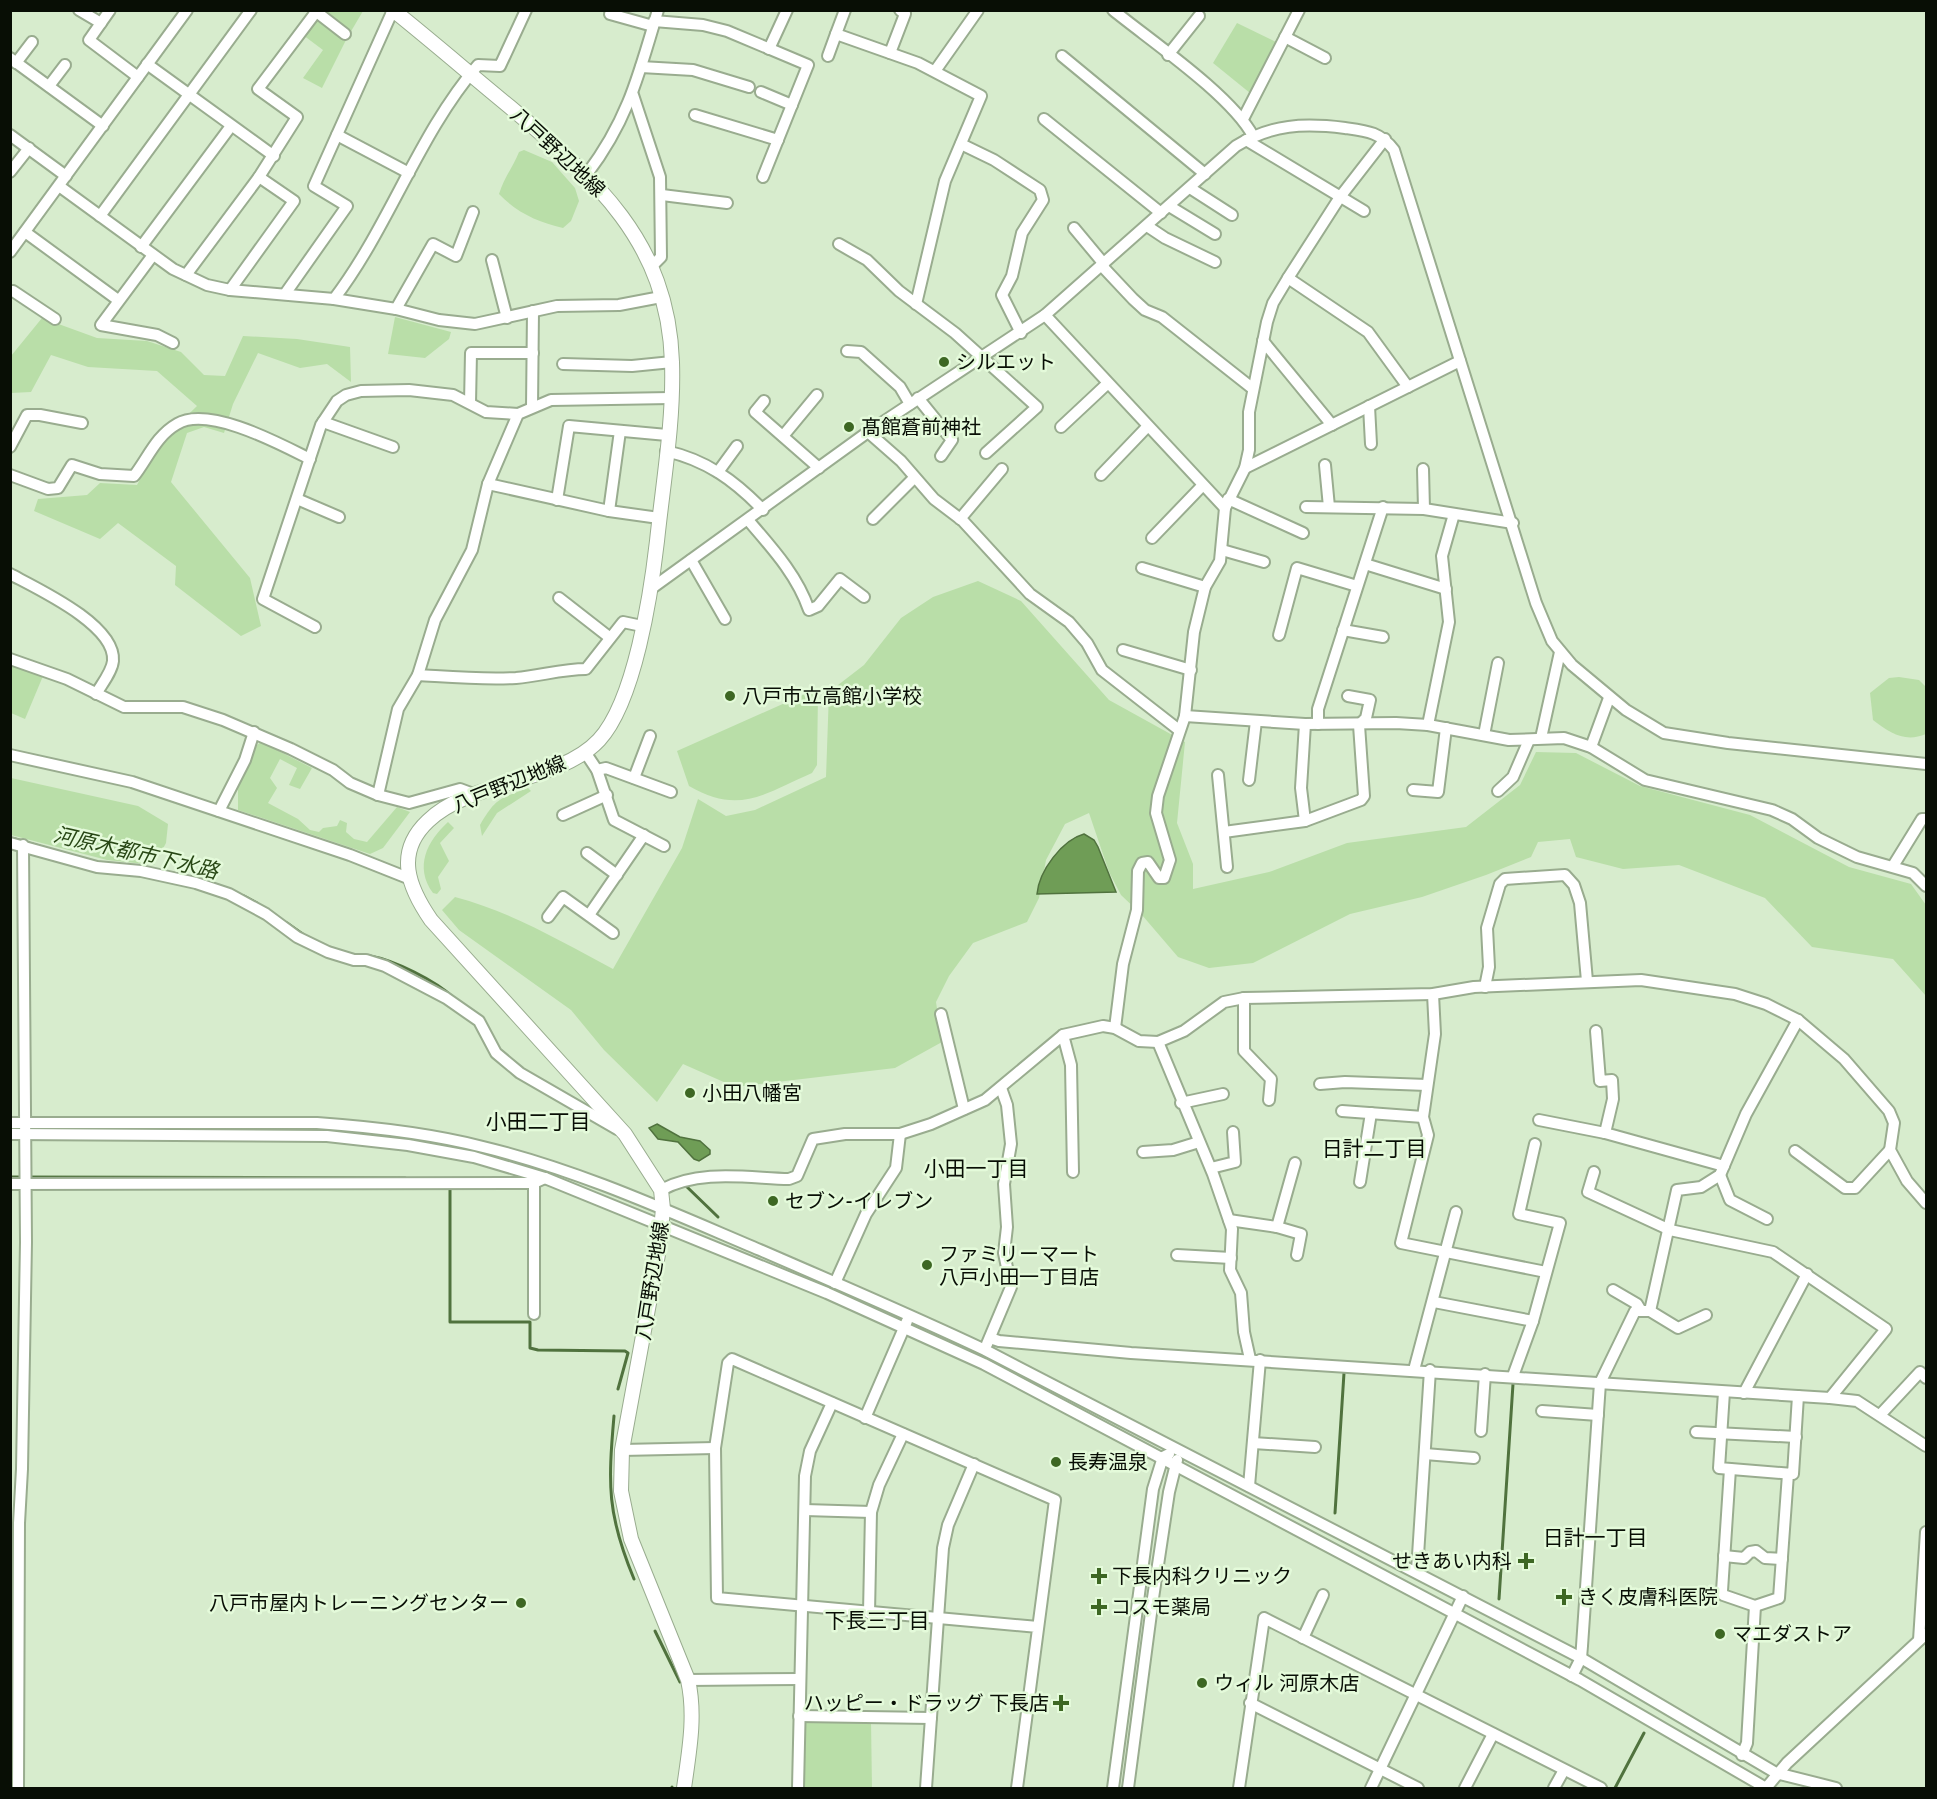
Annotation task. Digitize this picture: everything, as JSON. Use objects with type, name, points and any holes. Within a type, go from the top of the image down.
[{"type":"main road","name":"八戸野辺地線","points":[[403,13],[587,174],[608,197],[632,230],[651,267],[661,297],[669,334],[672,362],[671,398],[652,588],[617,712],[601,739],[585,752],[542,771],[476,795],[445,809],[427,822],[414,839],[408,860],[408,878],[414,896],[431,920],[625,1134],[661,1190],[663,1209],[660,1249],[622,1450],[621,1491],[631,1539],[688,1680],[692,1699],[692,1728],[684,1788]]},
{"type":"street","points":[[79,10],[101,23]]},
{"type":"street","points":[[110,10],[89,40],[138,77]]},
{"type":"street","points":[[10,252],[187,10]]},
{"type":"street","points":[[100,216],[251,10]]},
{"type":"street","points":[[334,299],[395,203],[409,173],[470,74],[478,64],[500,66],[525,10]]},
{"type":"street","points":[[769,49],[787,10]]},
{"type":"street","points":[[828,56],[845,10]]},
{"type":"street","points":[[890,53],[905,14],[900,10]]},
{"type":"street","points":[[934,71],[978,10]]},
{"type":"street","points":[[1113,10],[1243,119],[1250,138],[1364,211]]},
{"type":"street","points":[[186,275],[274,156],[297,117],[258,89],[315,11],[345,34]]},
{"type":"street","points":[[1243,119],[1296,11]]},
{"type":"street","points":[[285,294],[347,207],[314,186],[337,135],[403,13]]},
{"type":"street","points":[[610,14],[703,25],[727,31],[808,64],[763,177]]},
{"type":"street","points":[[1168,55],[1199,16]]},
{"type":"street","points":[[587,174],[616,131],[633,95],[655,19]]},
{"type":"street","points":[[836,34],[934,71],[981,96],[945,181],[916,304]]},
{"type":"street","points":[[1285,37],[1325,58]]},
{"type":"street","points":[[32,42],[13,60],[103,126]]},
{"type":"street","points":[[1062,56],[1205,174]]},
{"type":"street","points":[[147,64],[274,156]]},
{"type":"street","points":[[49,87],[65,65]]},
{"type":"street","points":[[641,66],[693,70],[749,87]]},
{"type":"street","points":[[761,92],[792,105]]},
{"type":"street","points":[[633,95],[660,177],[662,195],[661,257],[651,267]]},
{"type":"street","points":[[695,115],[778,140]]},
{"type":"street","points":[[1044,119],[1165,210],[1215,234]]},
{"type":"street","points":[[652,588],[868,432],[1045,315],[1205,174],[1250,138],[1296,124],[1374,132],[1385,139],[1394,150],[1536,603],[1545,627],[1560,652],[1609,698],[1652,726],[1677,736],[1926,765]]},
{"type":"street","points":[[141,247],[231,126]]},
{"type":"street","points":[[10,135],[66,176]]},
{"type":"street","points":[[337,135],[409,173]]},
{"type":"street","points":[[1114,1028],[1123,964],[1137,909],[1138,871],[1142,862],[1148,862],[1159,878],[1164,878],[1170,860],[1158,820],[1157,805],[1185,716],[1194,632],[1206,587],[1220,561],[1226,503],[1245,468],[1252,388],[1273,303],[1340,197],[1385,139]]},
{"type":"street","points":[[961,144],[994,160],[1040,190],[1043,200],[1022,233],[1012,276],[1002,295],[1020,333]]},
{"type":"street","points":[[10,172],[29,148]]},
{"type":"street","points":[[230,290],[294,201],[259,177]]},
{"type":"street","points":[[59,186],[153,255],[207,285],[230,290],[334,299],[396,309],[439,320],[475,324],[557,306],[619,305],[661,297]]},
{"type":"street","points":[[1190,188],[1232,215]]},
{"type":"street","points":[[662,195],[727,203]]},
{"type":"street","points":[[396,309],[433,244],[456,256],[473,212]]},
{"type":"street","points":[[1147,226],[1215,262]]},
{"type":"street","points":[[1074,228],[1103,265],[1145,310],[1162,317],[1252,388]]},
{"type":"street","points":[[25,232],[118,300]]},
{"type":"street","points":[[839,244],[867,260],[916,304],[984,357],[1037,407],[986,453]]},
{"type":"street","points":[[153,255],[101,325],[157,335],[173,343]]},
{"type":"street","points":[[492,260],[507,318]]},
{"type":"street","points":[[1288,278],[1368,332],[1408,387]]},
{"type":"street","points":[[11,292],[55,319]]},
{"type":"street","points":[[532,407],[533,311]]},
{"type":"street","points":[[1045,315],[1202,486],[1226,503],[1303,533]]},
{"type":"street","points":[[1263,341],[1332,425]]},
{"type":"street","points":[[847,351],[861,352],[900,387],[952,440],[941,456]]},
{"type":"street","points":[[470,403],[471,353],[533,353]]},
{"type":"street","points":[[1245,468],[1460,361]]},
{"type":"street","points":[[562,364],[632,366],[672,362]]},
{"type":"street","points":[[1061,427],[1107,384]]},
{"type":"street","points":[[315,627],[263,599],[323,422],[337,401],[346,394],[361,391],[409,390],[453,395],[486,412],[518,414],[552,400],[671,398]]},
{"type":"street","points":[[783,436],[817,395]]},
{"type":"street","points":[[764,401],[755,412],[819,468]]},
{"type":"street","points":[[1369,406],[1371,444]]},
{"type":"street","points":[[378,795],[398,709],[418,675],[435,620],[472,550],[488,484],[518,414]]},
{"type":"street","points":[[10,447],[27,415],[40,415],[82,423]]},
{"type":"street","points":[[10,475],[48,489],[58,488],[72,465],[100,474],[134,476],[161,436],[178,423],[195,417],[214,419],[310,459]]},
{"type":"street","points":[[323,422],[393,447]]},
{"type":"street","points":[[557,500],[568,426],[667,435]]},
{"type":"street","points":[[1101,475],[1147,427]]},
{"type":"street","points":[[609,511],[620,431]]},
{"type":"street","points":[[868,432],[901,461],[933,499],[960,519],[1030,594],[1069,622],[1087,643],[1102,670],[1179,730]]},
{"type":"street","points":[[718,472],[737,446]]},
{"type":"street","points":[[666,451],[693,457],[718,472],[763,510]]},
{"type":"street","points":[[1325,465],[1329,507]]},
{"type":"street","points":[[960,519],[1002,469]]},
{"type":"street","points":[[1423,469],[1424,509]]},
{"type":"street","points":[[873,519],[914,478]]},
{"type":"street","points":[[488,484],[609,511],[659,518]]},
{"type":"street","points":[[1152,538],[1202,486]]},
{"type":"street","points":[[297,500],[339,517]]},
{"type":"street","points":[[1306,507],[1424,509],[1513,524]]},
{"type":"street","points":[[1318,724],[1318,709],[1383,507]]},
{"type":"street","points":[[1428,725],[1449,622],[1442,556],[1454,514]]},
{"type":"street","points":[[748,520],[776,552],[803,592],[809,610],[818,606],[840,579],[864,597]]},
{"type":"street","points":[[1222,550],[1264,562]]},
{"type":"street","points":[[691,560],[725,619]]},
{"type":"street","points":[[1365,564],[1446,589]]},
{"type":"street","points":[[1142,568],[1206,587]]},
{"type":"street","points":[[1280,635],[1297,568],[1357,586]]},
{"type":"street","points":[[10,574],[78,613],[102,635],[113,650],[113,664],[96,694]]},
{"type":"street","points":[[559,598],[609,637]]},
{"type":"street","points":[[418,675],[473,680],[518,678],[567,669],[586,669],[623,622],[642,626]]},
{"type":"street","points":[[1342,630],[1383,637]]},
{"type":"street","points":[[1123,650],[1191,670]]},
{"type":"street","points":[[1541,738],[1560,652]]},
{"type":"street","points":[[10,659],[67,679],[124,707],[183,707],[254,732],[333,770],[350,783],[378,795],[409,803],[460,789],[476,795]]},
{"type":"street","points":[[1484,735],[1498,663]]},
{"type":"street","points":[[1224,832],[1305,821],[1361,800],[1364,796],[1359,725],[1366,718],[1370,700],[1348,696]]},
{"type":"street","points":[[1591,747],[1609,698]]},
{"type":"street","points":[[1185,716],[1305,724],[1396,723],[1428,725],[1509,740],[1564,738],[1591,747],[1645,780],[1772,810],[1792,819],[1818,838],[1857,857],[1913,873],[1926,886]]},
{"type":"street","points":[[1249,780],[1256,721]]},
{"type":"street","points":[[1305,724],[1301,788],[1305,821]]},
{"type":"street","points":[[1413,790],[1438,792],[1446,728]]},
{"type":"street","points":[[219,811],[245,760],[254,732]]},
{"type":"street","points":[[634,778],[650,736]]},
{"type":"street","points":[[1498,791],[1513,777],[1529,740]]},
{"type":"street","points":[[585,752],[597,770],[614,820],[664,846]]},
{"type":"street","points":[[10,755],[132,782],[408,878]]},
{"type":"street","points":[[597,770],[606,768],[671,792]]},
{"type":"street","points":[[1218,775],[1227,867]]},
{"type":"street","points":[[562,815],[607,795]]},
{"type":"street","points":[[1893,866],[1922,819],[1926,819]]},
{"type":"street","points":[[589,915],[644,836]]},
{"type":"street","points":[[10,843],[97,867],[149,872],[207,887],[248,904],[297,937],[328,952],[385,966],[446,998],[479,1021],[496,1053],[520,1073],[625,1134]]},
{"type":"street","points":[[18,1788],[18,1523],[22,1469],[25,1129],[23,845]]},
{"type":"street","points":[[587,853],[617,875]]},
{"type":"street","points":[[1485,987],[1489,967],[1487,928],[1500,884],[1505,879],[1542,876],[1565,875],[1574,885],[1580,903],[1587,981]]},
{"type":"street","points":[[548,917],[563,897],[613,933]]},
{"type":"street","points":[[661,1190],[685,1179],[714,1177],[789,1179],[797,1176],[813,1139],[820,1136],[900,1134],[964,1109],[985,1100],[1063,1035],[1086,1028],[1114,1028],[1139,1041],[1158,1042],[1184,1031],[1224,1002],[1244,998],[1433,994],[1485,987],[1587,981],[1641,980],[1700,988],[1766,1004],[1797,1020],[1844,1059],[1889,1111],[1894,1123],[1890,1150],[1855,1188],[1845,1188],[1795,1151]]},
{"type":"street","points":[[1433,994],[1435,1034],[1423,1118],[1428,1136],[1401,1243],[1546,1272]]},
{"type":"street","points":[[1244,998],[1244,1051],[1271,1078],[1269,1100]]},
{"type":"street","points":[[941,1014],[964,1109]]},
{"type":"street","points":[[1572,1676],[1581,1659],[1600,1383],[1631,1317],[1645,1310],[1670,1230],[1674,1196],[1677,1190],[1701,1187],[1722,1170],[1746,1114],[1797,1020]]},
{"type":"street","points":[[1596,1031],[1600,1081],[1612,1080],[1613,1099],[1605,1133]]},
{"type":"street","points":[[1063,1035],[1071,1065],[1073,1172]]},
{"type":"street","points":[[1158,1042],[1211,1168],[1232,1228],[1230,1270],[1241,1293],[1244,1332],[1255,1359],[1250,1486]]},
{"type":"street","points":[[1320,1084],[1345,1082],[1427,1085]]},
{"type":"street","points":[[985,1350],[1011,1287],[1004,1253],[1007,1227],[1004,1184],[1011,1144],[1007,1105],[1001,1088]]},
{"type":"street","points":[[1182,1103],[1223,1094]]},
{"type":"street","points":[[1342,1111],[1423,1118]]},
{"type":"street","points":[[1359,1182],[1371,1113]]},
{"type":"street","points":[[1539,1120],[1605,1133],[1722,1170]]},
{"type":"street","points":[[10,1123],[25,1129],[327,1136],[408,1145],[474,1157],[662,1224],[904,1326],[1178,1465],[1572,1676],[1766,1788],[1776,1773],[1923,1637],[1926,1532]]},
{"type":"street","points":[[10,1134],[25,1129],[295,1123],[366,1127],[484,1147],[540,1163],[663,1209],[910,1315],[985,1350],[1175,1450],[1417,1571],[1581,1659],[1776,1773],[1836,1788]]},
{"type":"street","points":[[1211,1168],[1235,1162],[1233,1132]]},
{"type":"street","points":[[836,1283],[866,1214],[896,1168],[900,1134]]},
{"type":"street","points":[[1143,1152],[1173,1150],[1199,1142]]},
{"type":"street","points":[[1513,1376],[1533,1321],[1560,1223],[1518,1214],[1535,1144]]},
{"type":"street","points":[[1890,1150],[1907,1181],[1926,1203]]},
{"type":"street","points":[[1276,1227],[1295,1163]]},
{"type":"street","points":[[1722,1170],[1730,1200],[1767,1219]]},
{"type":"street","points":[[1594,1172],[1588,1192],[1670,1230],[1773,1252],[1886,1329],[1830,1398]]},
{"type":"street","points":[[10,1184],[540,1181]]},
{"type":"street","points":[[534,1314],[540,1181]]},
{"type":"street","points":[[1414,1370],[1434,1302],[1456,1212]]},
{"type":"street","points":[[1229,1220],[1276,1227],[1301,1234],[1297,1255]]},
{"type":"street","points":[[1177,1255],[1231,1258]]},
{"type":"street","points":[[1744,1393],[1807,1274]]},
{"type":"street","points":[[1613,1290],[1678,1328],[1706,1315]]},
{"type":"street","points":[[1434,1302],[1533,1321]]},
{"type":"street","points":[[866,1418],[910,1315]]},
{"type":"street","points":[[990,1338],[999,1341],[1131,1353],[1430,1370],[1857,1401],[1926,1446]]},
{"type":"street","points":[[1017,1788],[1055,1500],[732,1359],[728,1363],[715,1448],[717,1598],[1038,1627]]},
{"type":"street","points":[[1417,1571],[1430,1370]]},
{"type":"street","points":[[1880,1415],[1920,1372],[1926,1378]]},
{"type":"street","points":[[1481,1431],[1485,1374]]},
{"type":"street","points":[[1724,1392],[1719,1468],[1788,1474],[1793,1474],[1798,1396]]},
{"type":"street","points":[[798,1788],[806,1476],[810,1451],[832,1403]]},
{"type":"street","points":[[1542,1410],[1598,1415]]},
{"type":"street","points":[[1696,1432],[1796,1437]]},
{"type":"street","points":[[869,1613],[871,1512],[879,1485],[903,1434]]},
{"type":"street","points":[[1253,1443],[1315,1447]]},
{"type":"street","points":[[622,1450],[715,1448]]},
{"type":"street","points":[[1113,1788],[1153,1489],[1162,1457],[1175,1450]]},
{"type":"street","points":[[1128,1788],[1163,1528],[1169,1492],[1178,1465],[1175,1450]]},
{"type":"street","points":[[1425,1454],[1474,1458]]},
{"type":"street","points":[[926,1788],[943,1548],[948,1525],[974,1464]]},
{"type":"street","points":[[1730,1469],[1723,1595],[1755,1606],[1779,1598],[1788,1474]]},
{"type":"street","points":[[805,1510],[871,1512]]},
{"type":"street","points":[[1724,1556],[1744,1558],[1750,1552],[1756,1551],[1765,1558],[1782,1558]]},
{"type":"street","points":[[1303,1638],[1323,1595]]},
{"type":"street","points":[[1371,1788],[1463,1596]]},
{"type":"street","points":[[1742,1755],[1747,1743],[1755,1606]]},
{"type":"street","points":[[1239,1788],[1264,1618],[1601,1788]]},
{"type":"street","points":[[688,1680],[800,1679]]},
{"type":"street","points":[[1250,1703],[1418,1788]]},
{"type":"street","points":[[799,1716],[931,1718]]},
{"type":"street","points":[[1465,1788],[1493,1734]]},
{"type":"street","points":[[1554,1788],[1564,1770]]},
{"type":"shaded area","points":[[322,11],[363,11],[350,33]]},
{"type":"shaded area","points":[[319,19],[346,40],[322,88],[303,78],[323,50],[303,35]]},
{"type":"shaded area","points":[[1237,23],[1276,42],[1250,93],[1213,63]]},
{"type":"shaded area","points":[[524,150],[552,162],[575,188],[579,201],[571,221],[563,228],[528,216],[499,194],[519,152]]},
{"type":"shaded area","points":[[395,317],[451,332],[449,339],[425,358],[388,354]]},
{"type":"shaded area","points":[[42,318],[97,338],[147,341],[181,352],[204,375],[225,376],[243,336],[297,339],[350,347],[351,382],[327,364],[300,368],[258,353],[233,404],[224,433],[204,427],[187,433],[171,482],[250,578],[261,626],[241,636],[175,585],[176,566],[118,523],[100,539],[34,511],[38,499],[87,495],[100,483],[137,485],[159,443],[197,406],[157,371],[88,367],[51,355],[31,392],[11,393],[11,356]]},
{"type":"shaded area","points":[[978,581],[1021,601],[1109,700],[1185,742],[1177,823],[1193,864],[1193,889],[1269,872],[1347,843],[1466,827],[1520,785],[1536,752],[1576,753],[1640,786],[1750,815],[1849,867],[1911,884],[1926,905],[1926,996],[1893,959],[1812,947],[1765,898],[1679,865],[1623,869],[1576,857],[1570,839],[1538,842],[1531,857],[1486,875],[1422,897],[1350,914],[1253,963],[1209,968],[1178,957],[1142,915],[1121,895],[1109,872],[1089,813],[1065,824],[1046,860],[1039,898],[1027,922],[973,943],[949,976],[936,1002],[942,1042],[895,1068],[735,1087],[683,1064],[657,1102],[604,1050],[571,1010],[459,930],[442,910],[455,897],[476,903],[536,928],[613,969],[682,848],[698,799],[726,816],[755,810],[826,777],[829,692],[864,665],[901,618],[933,597]]},
{"type":"shaded area","points":[[11,666],[43,676],[25,719],[11,713]]},
{"type":"shaded area","points":[[1889,678],[1919,680],[1926,687],[1926,734],[1918,737],[1904,737],[1873,720],[1870,693]]},
{"type":"shaded area","points":[[814,690],[818,693],[817,765],[812,773],[765,794],[737,800],[707,795],[689,786],[677,751]]},
{"type":"shaded area","points":[[261,742],[312,768],[300,789],[289,785],[297,768],[280,759],[270,778],[277,788],[268,803],[298,819],[310,830],[319,832],[323,828],[337,826],[340,820],[347,823],[346,832],[354,839],[367,842],[397,807],[410,812],[383,848],[370,854],[238,810],[238,789],[257,745]]},
{"type":"shaded area","points":[[11,778],[138,806],[168,824],[166,843],[154,865],[107,860],[11,835]]},
{"type":"shaded area","points":[[528,788],[531,791],[497,813],[482,836],[480,825],[490,809],[504,797]]},
{"type":"shaded area","points":[[448,822],[454,828],[440,843],[449,861],[438,877],[441,889],[437,894],[433,893],[427,883],[424,864],[434,837]]},
{"type":"shaded area","points":[[1084,834],[1094,840],[1098,847],[1116,892],[1037,894],[1042,876],[1053,858],[1068,843]]},
{"type":"shaded area","points":[[657,1124],[680,1137],[700,1141],[710,1150],[710,1154],[699,1161],[694,1159],[678,1142],[658,1139],[649,1128]]},
{"type":"shaded area","points":[[804,1720],[871,1721],[872,1788],[802,1788]]},
{"type":"waterway","name":"河原木都市下水路","points":[[15,839],[46,848]]},
{"type":"waterway","name":"河原木都市下水路","points":[[244,896],[257,903]]},
{"type":"waterway","name":"河原木都市下水路","points":[[287,923],[304,935]]},
{"type":"waterway","name":"河原木都市下水路","points":[[370,956],[414,972],[454,998]]},
{"type":"waterway","points":[[10,1177],[405,1178]]},
{"type":"waterway","points":[[450,1186],[450,1322],[530,1322],[530,1348],[538,1350],[625,1351],[628,1353],[618,1389]]},
{"type":"waterway","name":"河原木都市下水路","points":[[686,1186],[718,1217]]},
{"type":"waterway","name":"河原木都市下水路","points":[[1335,1513],[1344,1373]]},
{"type":"waterway","name":"河原木都市下水路","points":[[1499,1599],[1513,1384]]},
{"type":"waterway","points":[[614,1416],[611,1461],[614,1517],[634,1579]]},
{"type":"waterway","points":[[655,1631],[680,1682]]},
{"type":"waterway","name":"河原木都市下水路","points":[[1615,1788],[1644,1733]]},
{"type":"place","name":"シルエット","points":[[944,362]]},
{"type":"place","name":"髙館蒼前神社","points":[[849,427]]},
{"type":"place","name":"八戸市立高館小学校","points":[[730,696]]},
{"type":"place","name":"小田八幡宮","points":[[690,1093]]},
{"type":"place","name":"セブン-イレブン","points":[[773,1201]]},
{"type":"place","name":"ファミリーマート 八戸小田一丁目店","points":[[927,1265]]},
{"type":"place","name":"長寿温泉","points":[[1056,1462]]},
{"type":"place","name":"せきあい内科","points":[[1526,1561]]},
{"type":"place","name":"下長内科クリニック","points":[[1099,1576]]},
{"type":"place","name":"きく皮膚科医院","points":[[1564,1597]]},
{"type":"place","name":"八戸市屋内トレーニングセンター","points":[[521,1603]]},
{"type":"place","name":"コスモ薬局","points":[[1099,1607]]},
{"type":"place","name":"マエダストア","points":[[1720,1634]]},
{"type":"place","name":"ウィル 河原木店","points":[[1202,1683]]},
{"type":"place","name":"ハッピー・ドラッグ 下長店","points":[[1061,1703]]},
{"type":"district","name":"小田二丁目","points":[[538,1122]]},
{"type":"district","name":"日計二丁目","points":[[1374,1149]]},
{"type":"district","name":"小田一丁目","points":[[976,1169]]},
{"type":"district","name":"日計一丁目","points":[[1595,1538]]},
{"type":"district","name":"下長三丁目","points":[[877,1621]]}]
